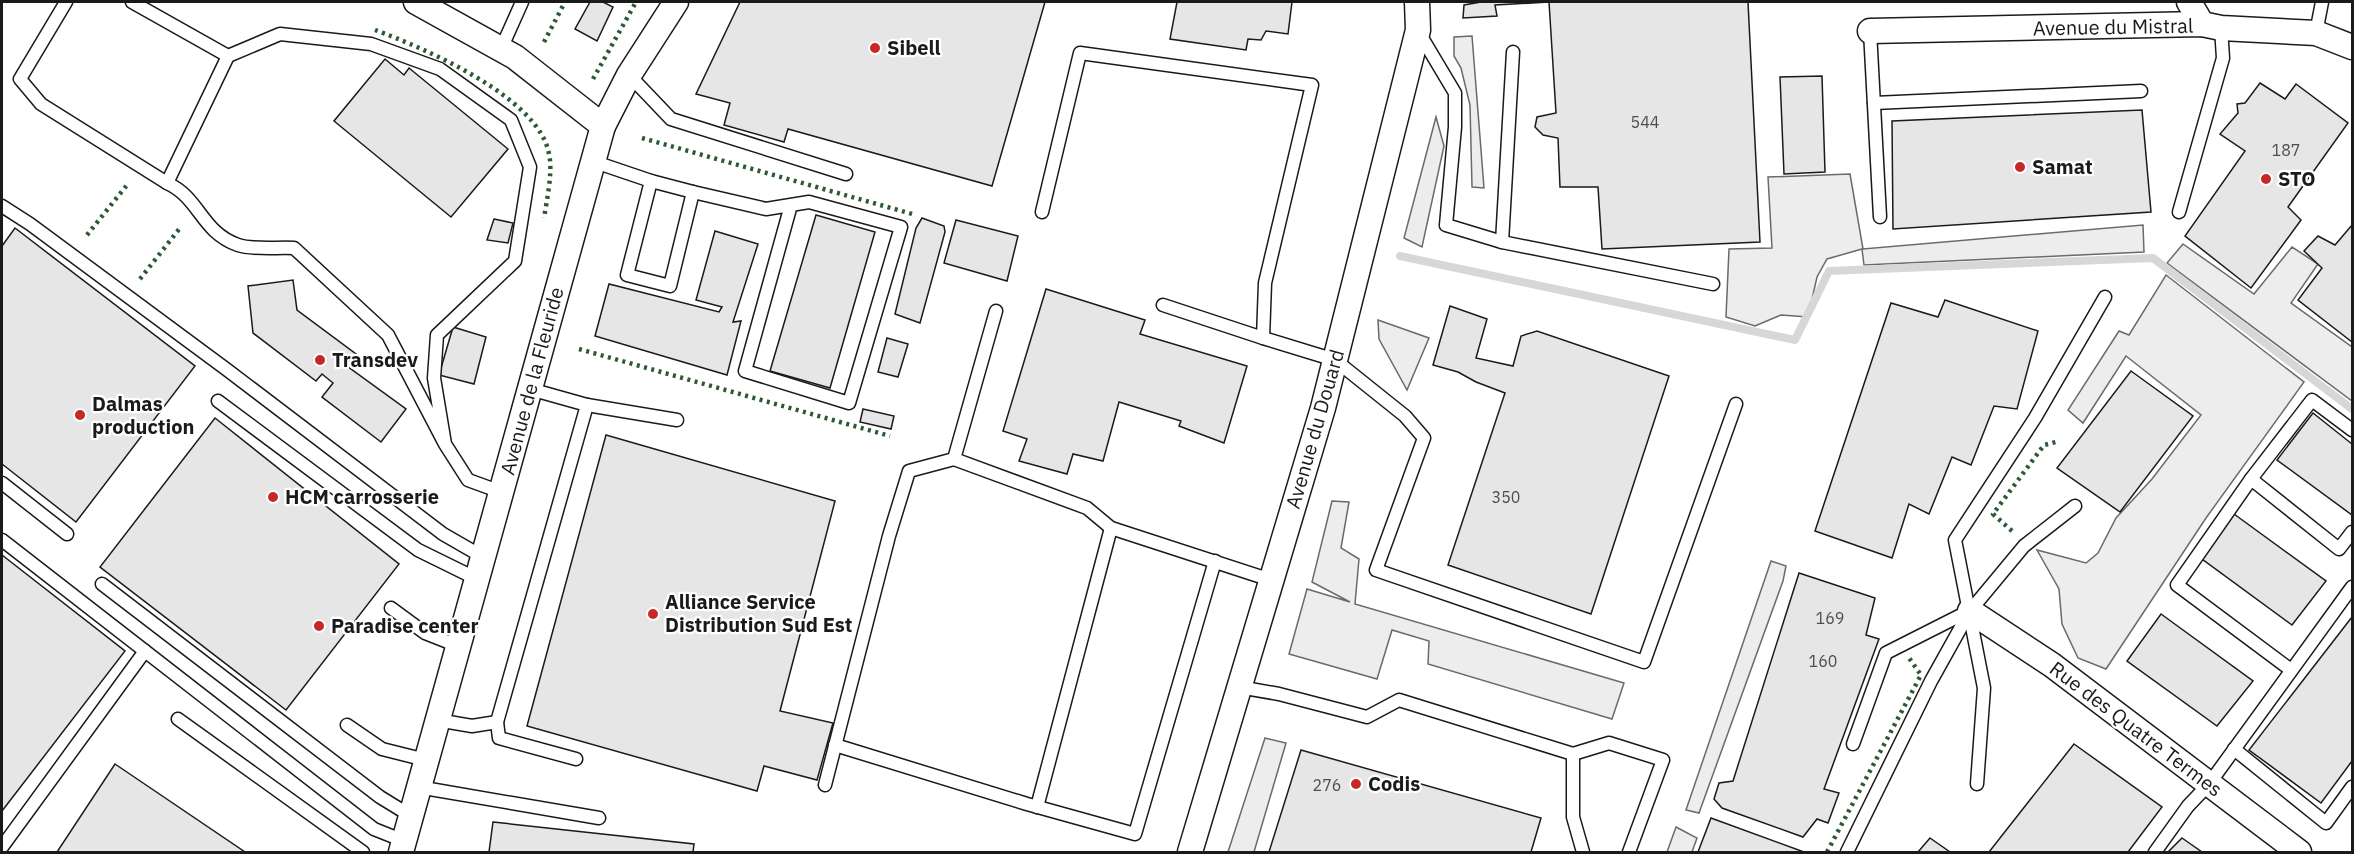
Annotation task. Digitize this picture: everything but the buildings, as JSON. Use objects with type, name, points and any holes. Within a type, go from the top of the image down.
[{"type":"street","points":[[416,2],[515,57],[603,126]]},
{"type":"street","name":"Avenue de la Fleuride","points":[[402,847],[603,126],[629,75],[676,2]]},
{"type":"street","name":"Avenue du Douard","points":[[1190,852],[1323,408],[1418,30],[1417,2]]},
{"type":"street","points":[[2189,2],[2212,26]]},
{"type":"street","name":"Avenue du Mistral","points":[[1870,31],[2212,26],[2316,33],[2352,47]]},
{"type":"street","name":"Rue des Quatre Termes","points":[[1970,610],[2052,665],[2299,852]]},
{"type":"lane","points":[[66,2],[20,79],[41,104],[167,183],[181,189],[216,234],[241,246],[294,248],[388,334],[445,444],[468,480],[501,492]]},
{"type":"lane","points":[[132,2],[228,56]]},
{"type":"lane","points":[[501,49],[522,2]]},
{"type":"lane","points":[[2316,33],[2322,2]]},
{"type":"lane","points":[[2179,212],[2223,58],[2212,26]]},
{"type":"lane","points":[[1418,30],[1455,93],[1455,127],[1446,225],[1503,242],[1713,284]]},
{"type":"lane","points":[[1870,31],[1880,217]]},
{"type":"lane","points":[[167,183],[228,56],[280,34],[370,44],[440,69],[511,120],[530,167],[515,261],[437,335],[434,378],[445,444]]},
{"type":"lane","points":[[1503,242],[1513,52]]},
{"type":"lane","points":[[1042,212],[1080,53],[1312,86],[1265,283],[1263,338]]},
{"type":"lane","points":[[629,75],[671,119],[846,174]]},
{"type":"lane","points":[[1874,103],[2141,92]]},
{"type":"lane","points":[[592,161],[651,181],[766,209],[809,202],[901,227],[849,403],[745,371],[791,205]]},
{"type":"lane","points":[[651,181],[627,275],[670,286],[693,192]]},
{"type":"lane","points":[[2,206],[30,224],[226,369],[443,534],[480,568]]},
{"type":"lane","points":[[1977,784],[1984,688],[1955,540],[2035,418],[2105,297]]},
{"type":"lane","points":[[1163,305],[1335,360],[1405,416],[1424,438],[1376,570],[1644,662],[1736,404]]},
{"type":"lane","points":[[954,459],[996,311]]},
{"type":"lane","points":[[530,389],[587,405],[677,420]]},
{"type":"lane","points":[[2291,670],[2177,585],[2251,479],[2312,400],[2352,430]]},
{"type":"lane","points":[[218,401],[418,550],[480,568]]},
{"type":"lane","points":[[576,759],[499,738],[497,722],[587,405]]},
{"type":"lane","points":[[825,785],[889,536],[909,471],[954,459],[1087,508],[1111,528],[1271,580]]},
{"type":"lane","points":[[2251,479],[2339,549],[2352,532]]},
{"type":"lane","points":[[2,483],[67,534]]},
{"type":"lane","points":[[1847,852],[1929,684],[1970,610],[2024,546],[2075,506]]},
{"type":"lane","points":[[1037,807],[1111,528]]},
{"type":"lane","points":[[2,540],[374,829],[402,847]]},
{"type":"lane","points":[[835,745],[1037,807],[1135,834],[1215,561]]},
{"type":"lane","points":[[102,584],[380,797],[411,816]]},
{"type":"lane","points":[[2155,852],[2188,806],[2209,784],[2352,587]]},
{"type":"lane","points":[[390,608],[425,633],[458,645]]},
{"type":"lane","points":[[1853,744],[1886,653],[1970,610]]},
{"type":"lane","points":[[2,847],[145,651]]},
{"type":"lane","points":[[1239,687],[1279,694],[1367,717],[1399,700],[1573,754],[1610,743],[1663,760],[1629,852]]},
{"type":"lane","points":[[178,719],[363,852]]},
{"type":"lane","points":[[437,720],[472,726],[497,722]]},
{"type":"lane","points":[[347,725],[382,749],[426,760]]},
{"type":"lane","points":[[2234,749],[2326,823],[2352,787]]},
{"type":"lane","points":[[1573,754],[1573,817],[1583,852]]},
{"type":"lane","points":[[418,787],[599,818]]},
{"type":"shaded area","points":[[1472,36],[1484,188],[1472,187],[1470,105],[1461,68],[1454,56],[1454,37]]},
{"type":"shaded area","points":[[1436,117],[1444,146],[1422,247],[1404,238]]},
{"type":"shaded area","points":[[1850,174],[1863,249],[2143,225],[2144,252],[1864,265],[1862,249],[1827,259],[1817,277],[1808,317],[1781,315],[1755,326],[1726,317],[1729,249],[1772,248],[1768,177]]},
{"type":"shaded area","points":[[2183,244],[2254,294],[2292,247],[2318,264],[2291,303],[2352,347],[2352,401],[2167,263]]},
{"type":"shaded area","points":[[2166,275],[2304,382],[2206,518],[2106,669],[2078,658],[2062,624],[2059,589],[2037,550],[2086,563],[2098,553],[2116,518],[2152,479],[2201,415],[2126,356],[2083,423],[2068,410],[2119,331],[2129,335]]},
{"type":"shaded area","points":[[1378,320],[1429,338],[1407,390],[1379,339]]},
{"type":"shaded area","points":[[1332,501],[1349,502],[1341,548],[1359,559],[1355,604],[1624,683],[1612,719],[1428,664],[1429,641],[1392,630],[1377,679],[1289,654],[1307,589],[1350,602],[1312,582]]},
{"type":"shaded area","points":[[1771,561],[1786,566],[1783,581],[1699,813],[1686,810]]},
{"type":"shaded area","points":[[1265,738],[1286,743],[1254,852],[1228,852]]},
{"type":"shaded area","points":[[1676,827],[1697,838],[1692,852],[1667,852]]},
{"type":"waterway","points":[[1400,256],[1795,340],[1829,271],[2153,258],[2352,409]]},
{"type":"hedge","points":[[544,42],[565,2]]},
{"type":"hedge","points":[[593,79],[636,2]]},
{"type":"hedge","points":[[375,30],[421,49],[477,77],[524,113],[541,133],[549,154],[550,177],[544,218]]},
{"type":"hedge","points":[[642,138],[916,215]]},
{"type":"hedge","points":[[87,235],[127,185]]},
{"type":"hedge","points":[[140,279],[180,228]]},
{"type":"hedge","points":[[579,349],[890,436]]},
{"type":"hedge","points":[[2012,531],[1993,514],[2044,445],[2056,442]]},
{"type":"hedge","points":[[1827,852],[1921,675],[1909,658]]},
{"type":"place","name":"Sibell","points":[[875,48]]},
{"type":"place","name":"Samat","points":[[2020,167]]},
{"type":"place","name":"STO","points":[[2266,179]]},
{"type":"place","name":"Transdev","points":[[320,360]]},
{"type":"place","name":"Dalmas production","points":[[80,415]]},
{"type":"place","name":"HCM carrosserie","points":[[273,497]]},
{"type":"place","name":"Alliance Service Distribution Sud Est","points":[[653,614]]},
{"type":"place","name":"Paradise center","points":[[319,626]]},
{"type":"place","name":"Codis","points":[[1356,784]]}]
